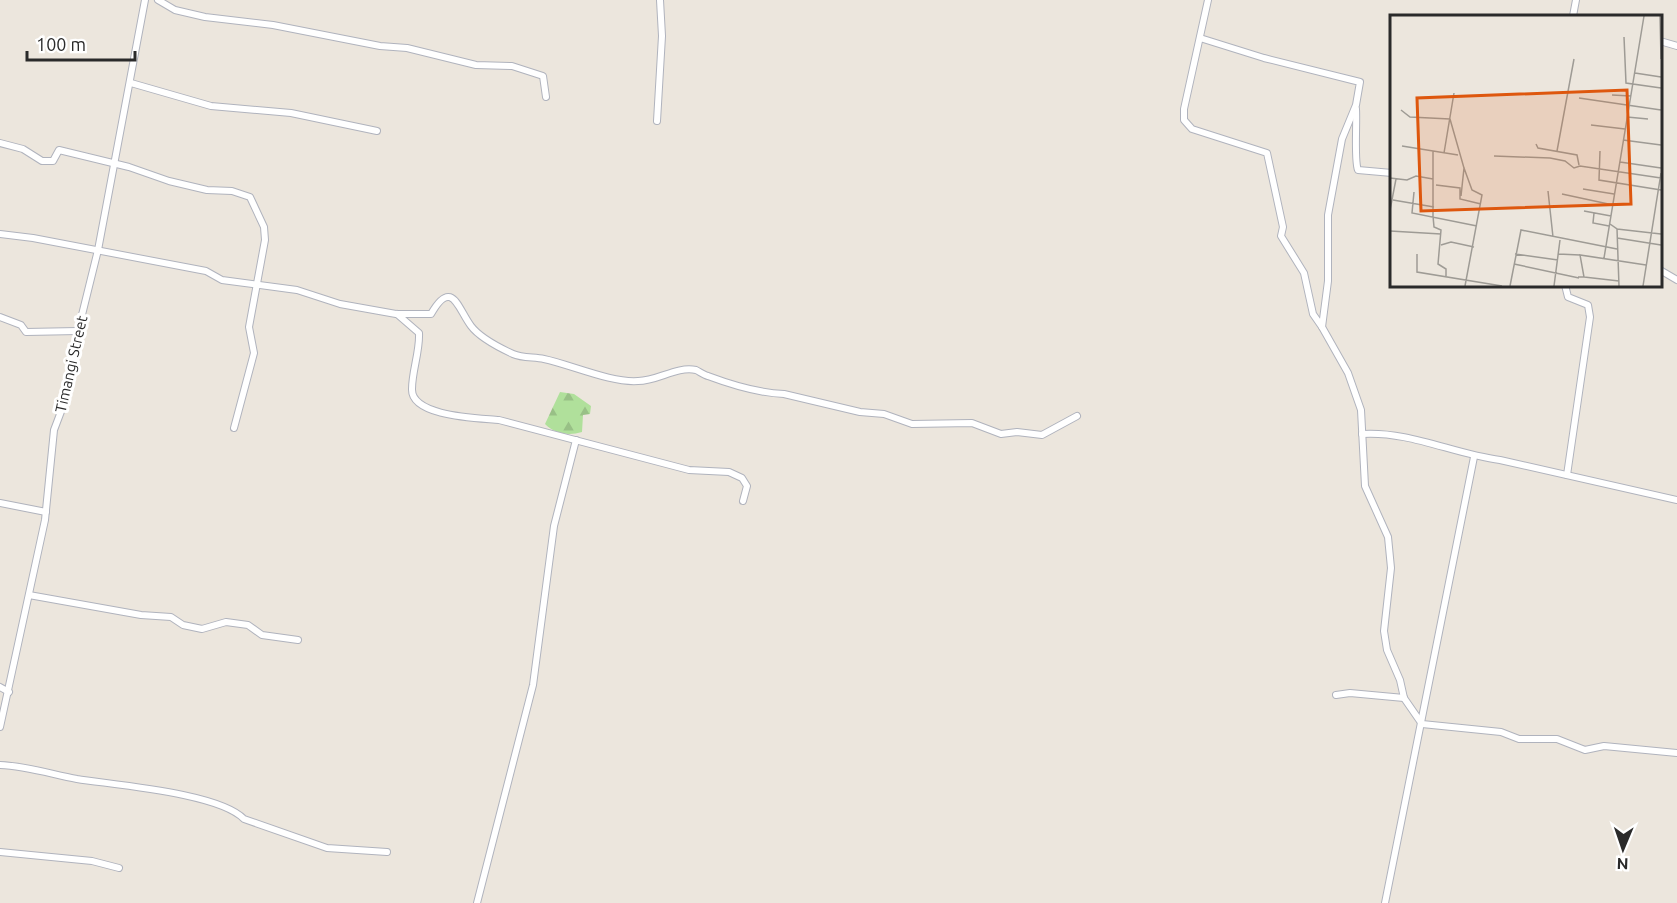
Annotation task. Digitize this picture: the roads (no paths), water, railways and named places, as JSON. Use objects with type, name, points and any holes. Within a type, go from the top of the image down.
[{"type":"street","name":"Timangi Street","points":[[0,727],[46,512],[54,430],[65,401],[78,331],[98,250],[145,0]]},
{"type":"street","points":[[158,0],[175,10],[205,16],[380,46],[407,48],[476,65],[512,66],[543,76],[546,97]]},
{"type":"street","points":[[657,121],[662,36],[660,0]]},
{"type":"street","points":[[1208,0],[1184,109],[1184,120],[1192,129],[1267,153],[1283,227],[1281,236],[1304,273],[1314,314],[1348,373],[1361,410],[1365,486],[1388,537],[1391,568],[1384,631],[1387,650],[1400,680],[1404,698],[1422,724],[1501,732],[1519,739],[1557,739],[1585,750],[1604,746],[1677,753]]},
{"type":"street","points":[[1573,15],[1576,0]]},
{"type":"street","points":[[1200,38],[1264,58],[1360,82],[1356,105],[1342,139],[1328,215],[1328,281],[1322,327]]},
{"type":"street","points":[[1662,42],[1677,46]]},
{"type":"street","points":[[131,83],[212,106],[291,112],[377,131]]},
{"type":"street","points":[[1356,105],[1358,141],[1355,164],[1358,170],[1390,173]]},
{"type":"street","points":[[0,143],[23,149],[42,161],[53,161],[58,150],[169,181],[207,190],[232,191],[250,197],[264,227],[265,240],[249,327],[254,353],[234,428]]},
{"type":"street","points":[[0,234],[206,271],[222,279],[255,286],[297,290],[334,303],[396,314],[431,314],[439,300],[445,297],[455,300],[460,305],[471,327],[515,356],[544,359],[638,382],[671,374],[679,369],[697,370],[706,376],[761,391],[860,412],[884,414],[912,424],[972,423],[979,424],[993,433],[1042,435],[1077,416]]},
{"type":"street","points":[[1662,271],[1677,280]]},
{"type":"street","points":[[1566,286],[1568,297],[1588,305],[1590,317],[1567,475]]},
{"type":"street","points":[[396,314],[418,333],[411,393],[417,402],[444,414],[472,419],[499,420],[689,471],[729,472],[742,478],[747,486],[743,501]]},
{"type":"street","points":[[0,317],[21,325],[26,332],[78,331]]},
{"type":"street","points":[[1362,434],[1388,432],[1422,443],[1451,447],[1474,457],[1500,460],[1677,500]]},
{"type":"street","points":[[477,903],[533,685],[554,526],[576,440]]},
{"type":"street","points":[[1385,903],[1474,457]]},
{"type":"street","points":[[0,503],[46,512]]},
{"type":"street","points":[[29,595],[95,608],[171,617],[183,626],[202,629],[226,622],[248,625],[262,634],[298,640]]},
{"type":"street","points":[[0,687],[9,692]]},
{"type":"street","points":[[1336,694],[1350,693],[1404,698]]},
{"type":"street","points":[[0,765],[21,766],[60,776],[193,798],[236,810],[244,819],[327,848],[387,852]]},
{"type":"street","points":[[0,852],[92,861],[118,868]]}]
